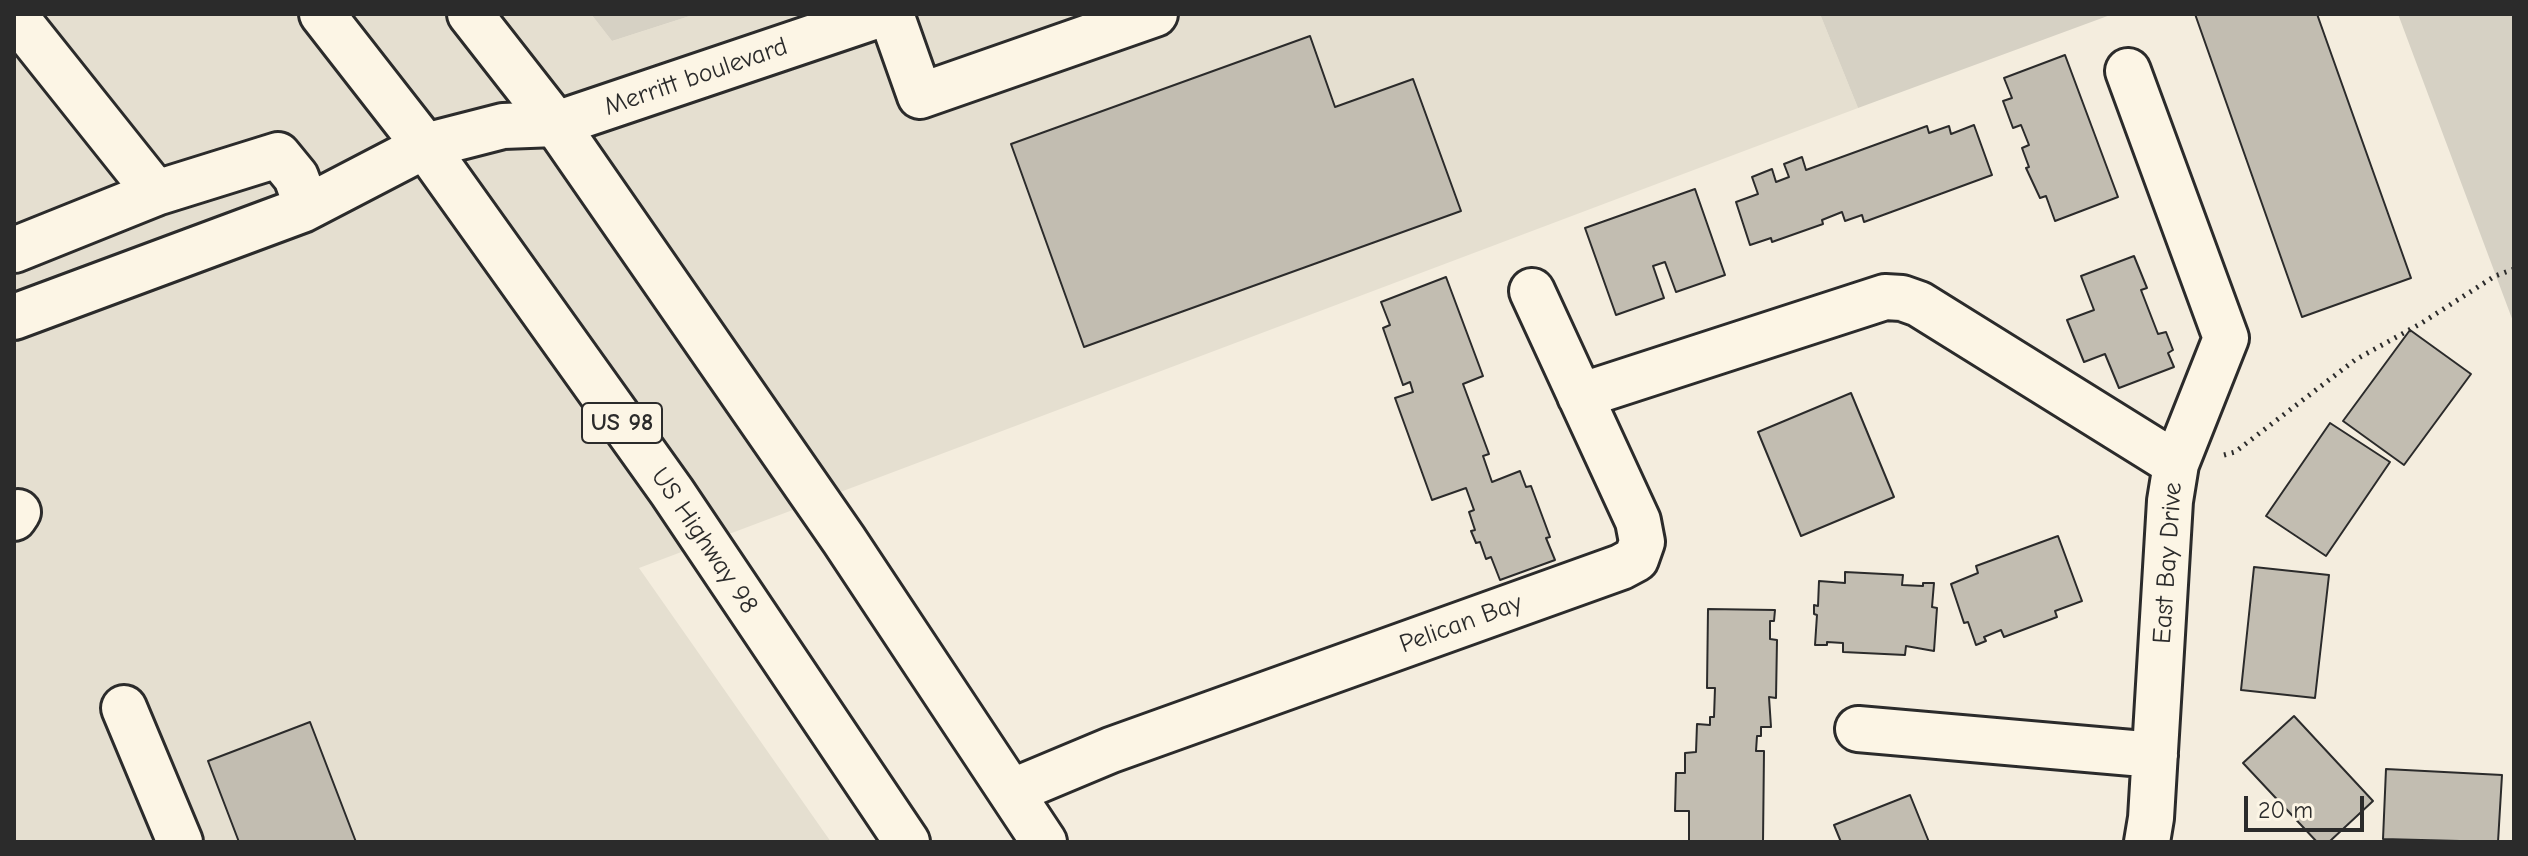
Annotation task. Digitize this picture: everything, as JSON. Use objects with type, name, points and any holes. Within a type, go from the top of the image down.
[{"type":"street","name":"US Highway 98","points":[[322,14],[425,146],[672,492],[907,842]]},
{"type":"street","points":[[470,14],[556,124],[844,540],[1044,842]]},
{"type":"street","name":"Merritt boulevard","points":[[14,317],[307,207],[425,146],[503,126],[556,124],[882,14]]},
{"type":"street","points":[[891,14],[920,96],[1155,14]]},
{"type":"street","points":[[14,15],[156,193]]},
{"type":"street","name":"East Bay Drive","points":[[2128,71],[2226,338],[2176,464],[2170,501],[2147,842]]},
{"type":"street","points":[[14,250],[156,193],[278,155],[296,177],[307,207]]},
{"type":"street","name":"Pelican Bay","points":[[1013,791],[1111,750],[1636,559],[1642,542],[1638,521],[1532,291]]},
{"type":"street","points":[[1580,396],[1885,297],[1902,298],[1919,304],[2176,464]]},
{"type":"street","points":[[124,708],[180,842]]},
{"type":"street","points":[[1858,729],[2155,755]]},
{"type":"path","points":[[2176,464],[2235,452],[2355,360],[2420,324],[2495,276],[2514,269]]},
{"type":"shaded area","points":[[14,14],[591,14],[612,41],[696,14],[1820,14],[1858,108],[639,568],[831,842],[14,842]]},
{"type":"shaded area","points":[[591,14],[696,14],[612,41]]},
{"type":"shaded area","points":[[1820,14],[2113,14],[1858,108]]},
{"type":"shaded area","points":[[2398,14],[2514,14],[2514,324]]},
{"type":"building","points":[[2195,14],[2317,14],[2411,278],[2302,317]]},
{"type":"building","points":[[1310,36],[1335,107],[1413,79],[1461,211],[1084,347],[1011,144]]},
{"type":"building","points":[[2065,55],[2118,197],[2055,221],[2046,196],[2040,198],[2026,168],[2029,167],[2022,148],[2029,145],[2021,125],[2013,128],[2003,101],[2012,98],[2004,78]]},
{"type":"building","points":[[1974,125],[1992,175],[1864,222],[1862,215],[1845,221],[1842,212],[1822,220],[1823,224],[1772,242],[1771,238],[1750,245],[1736,202],[1758,194],[1752,177],[1772,169],[1776,182],[1789,177],[1784,164],[1802,157],[1806,170],[1927,126],[1929,133],[1949,126],[1951,134]]},
{"type":"building","points":[[1695,189],[1725,275],[1676,292],[1665,262],[1653,266],[1664,298],[1616,315],[1585,228]]},
{"type":"building","points":[[2134,256],[2147,288],[2141,290],[2158,334],[2166,332],[2173,350],[2168,353],[2174,367],[2119,388],[2105,354],[2084,362],[2067,320],[2094,310],[2081,276]]},
{"type":"building","points":[[1446,277],[1483,376],[1463,384],[1489,454],[1483,456],[1492,482],[1520,471],[1526,487],[1531,486],[1555,560],[1500,580],[1491,557],[1486,559],[1480,542],[1476,543],[1471,531],[1475,530],[1469,512],[1474,510],[1466,488],[1432,500],[1395,398],[1413,392],[1410,382],[1403,385],[1383,328],[1390,325],[1381,302]]},
{"type":"building","points":[[2410,330],[2471,374],[2404,465],[2343,421]]},
{"type":"building","points":[[1851,393],[1894,497],[1801,536],[1758,432]]},
{"type":"building","points":[[2330,423],[2390,462],[2326,556],[2266,516]]},
{"type":"building","points":[[2058,536],[2082,601],[2055,611],[2057,617],[2004,637],[2001,630],[1984,637],[1986,641],[1976,645],[1968,622],[1964,623],[1951,584],[1978,573],[1976,566]]},
{"type":"building","points":[[2254,567],[2329,575],[2315,698],[2241,690]]},
{"type":"building","points":[[1845,572],[1903,575],[1902,585],[1934,583],[1932,607],[1937,608],[1934,651],[1906,646],[1905,655],[1843,652],[1843,643],[1815,645],[1817,615],[1814,614],[1814,605],[1818,606],[1819,581],[1845,583]]},
{"type":"building","points":[[1708,609],[1775,610],[1774,621],[1770,621],[1770,639],[1777,640],[1776,698],[1769,697],[1771,727],[1761,727],[1756,751],[1764,751],[1763,842],[1689,842],[1689,811],[1675,811],[1676,773],[1685,773],[1685,753],[1696,752],[1697,724],[1710,725],[1710,717],[1714,717],[1715,688],[1707,688]]},
{"type":"building","points":[[2294,716],[2373,801],[2329,842],[2317,842],[2243,763]]},
{"type":"building","points":[[310,722],[356,842],[239,842],[208,761]]},
{"type":"building","points":[[2386,769],[2502,775],[2498,842],[2383,839]]},
{"type":"building","points":[[1910,795],[1929,842],[1841,842],[1834,825]]}]
